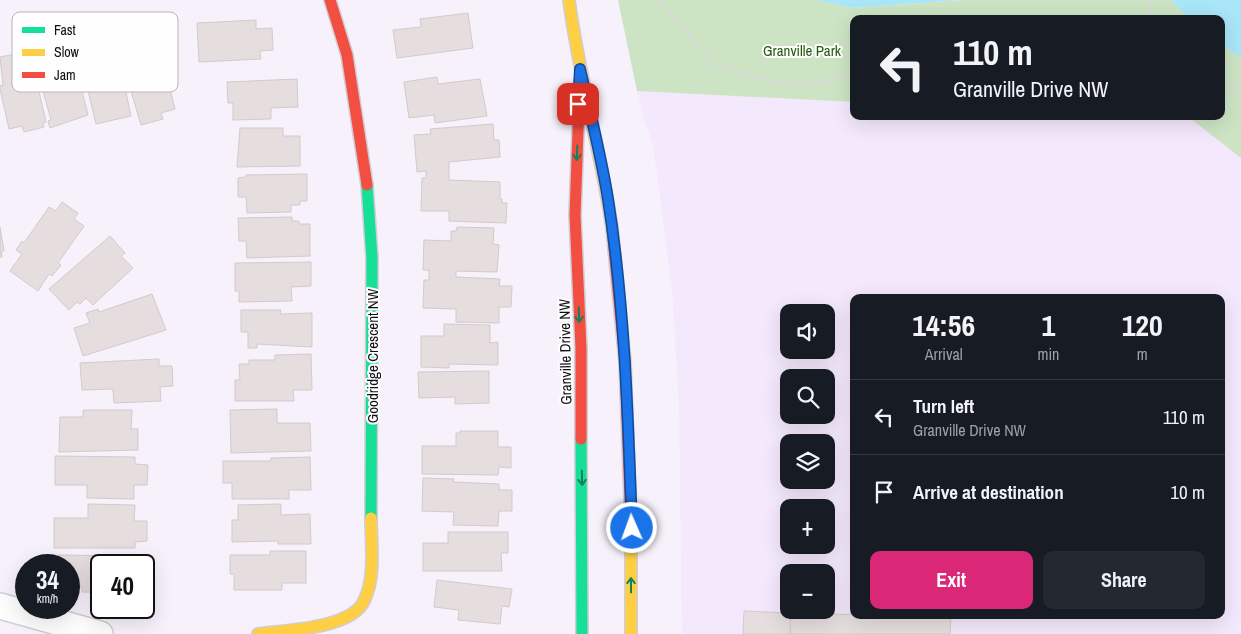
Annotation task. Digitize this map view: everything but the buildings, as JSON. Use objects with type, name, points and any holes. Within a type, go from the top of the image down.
[{"type":"street","name":"Goodridge Crescent NW","points":[[258,634],[325,623],[350,616],[359,608],[366,597],[371,572],[372,258],[368,189],[357,109],[348,64],[330,0]]},
{"type":"street","name":"Granville Drive NW","points":[[569,0],[580,69],[605,183],[617,277],[629,453],[631,634]]},
{"type":"street","name":"Granville Drive NW","points":[[580,69],[575,215],[580,348],[582,634]]},
{"type":"street","points":[[0,606],[100,634]]},
{"type":"path","points":[[659,0],[714,65],[743,74],[800,87],[850,74]]},
{"type":"path","points":[[1148,15],[1152,0]]},
{"type":"path","points":[[1225,82],[1241,93]]},
{"type":"shaded area","points":[[637,91],[850,102],[850,120],[1192,120],[1241,158],[1241,634],[682,634],[679,406],[672,289],[653,145],[644,120]]},
{"type":"green space","name":"Granville Park","points":[[618,0],[816,0],[852,8],[961,0],[1171,0],[1185,15],[850,15],[850,102],[637,91]]},
{"type":"green space","points":[[1225,47],[1241,58],[1241,158],[1192,120],[1225,120]]},
{"type":"water","points":[[816,0],[961,0],[852,8]]},
{"type":"water","points":[[1171,0],[1241,0],[1241,58],[1225,47],[1225,15],[1185,15]]},
{"type":"traffic: fast","points":[[367,185],[372,258],[371,518]]},
{"type":"traffic: fast","points":[[581,439],[582,634]]},
{"type":"traffic: slow","points":[[569,0],[578,57],[612,228]]},
{"type":"traffic: slow","points":[[258,634],[332,623],[357,610],[364,601],[370,582],[372,560],[371,518]]},
{"type":"traffic: slow","points":[[631,527],[631,634]]},
{"type":"traffic: jam","points":[[330,0],[347,55],[367,185]]},
{"type":"traffic: jam","points":[[579,103],[575,215],[581,348],[581,439]]},
{"type":"traffic: jam","points":[[612,228],[625,362],[631,527]]},
{"type":"route","points":[[578,104],[580,69],[597,140],[608,200],[617,277],[623,343],[632,528]]}]
